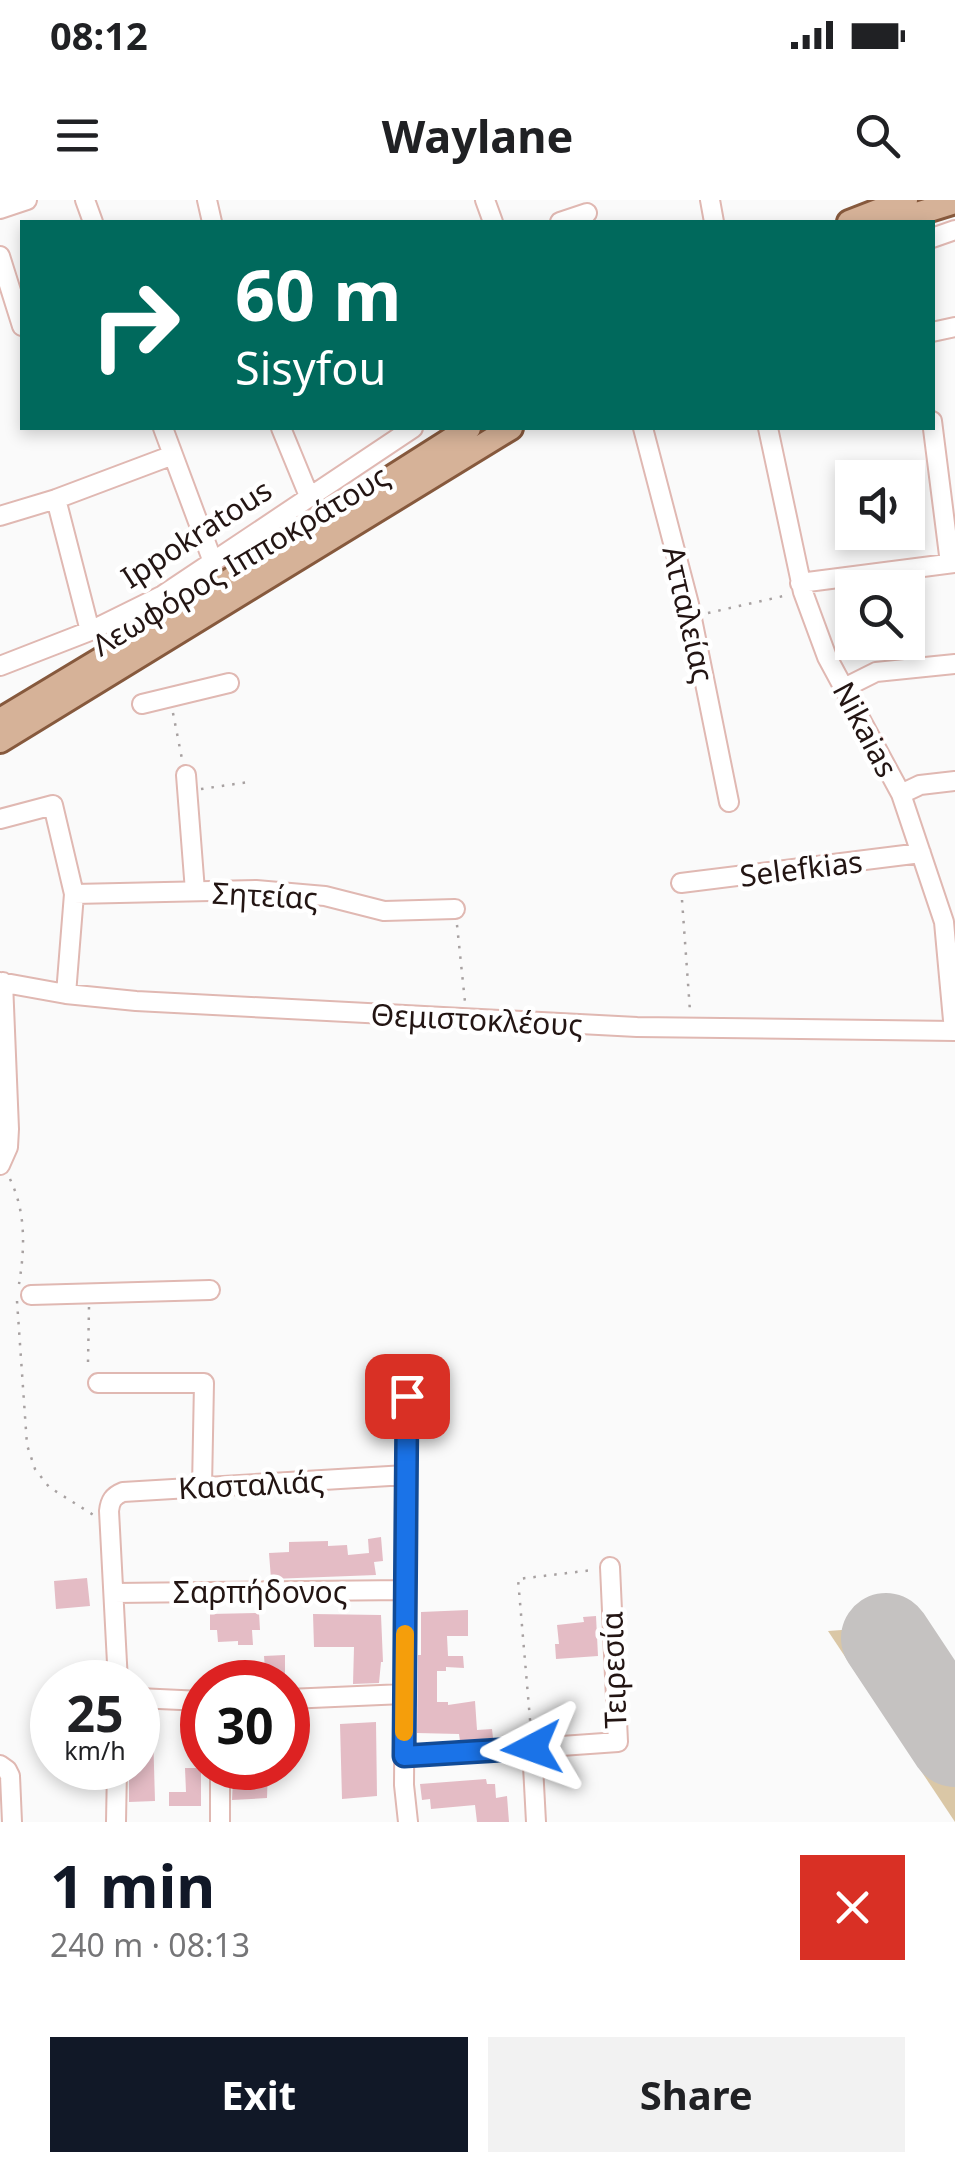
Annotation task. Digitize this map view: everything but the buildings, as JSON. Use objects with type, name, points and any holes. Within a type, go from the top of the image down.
[{"type":"main road","points":[[887,216],[906,200]]},
{"type":"main road","points":[[887,216],[955,202]]},
{"type":"main road","name":"Λεωφόρος Ιπποκράτους","points":[[0,720],[181,611],[466,430]]},
{"type":"main road","name":"Λεωφόρος Ιπποκράτους","points":[[0,742],[508,430]]},
{"type":"street","points":[[0,209],[28,200]]},
{"type":"street","points":[[0,256],[20,320]]},
{"type":"street","points":[[802,588],[953,563],[946,451],[935,427]]},
{"type":"street","points":[[164,430],[212,562]]},
{"type":"street","points":[[282,430],[309,496]]},
{"type":"street","name":"Ippokratous","points":[[0,666],[90,631],[163,595],[409,430]]},
{"type":"street","name":"Ατταλείας","points":[[644,430],[692,617],[728,802]]},
{"type":"street","name":"Nikaias","points":[[768,430],[802,588],[827,657],[901,794],[921,854],[947,904],[944,922],[954,1031]]},
{"type":"street","points":[[0,516],[173,455]]},
{"type":"street","points":[[56,499],[90,631]]},
{"type":"street","points":[[844,688],[876,672],[955,664]]},
{"type":"street","points":[[142,704],[229,683]]},
{"type":"street","points":[[901,794],[920,786],[955,781]]},
{"type":"street","points":[[186,783],[195,892]]},
{"type":"street","points":[[0,820],[53,805],[74,894],[66,994]]},
{"type":"street","name":"Selefkias","points":[[681,883],[921,854]]},
{"type":"street","name":"Σητείας","points":[[74,894],[256,890],[325,896],[384,910],[455,909]]},
{"type":"street","points":[[1,982],[9,1129],[1,1164]]},
{"type":"street","name":"Θεμιστοκλέους","points":[[1,982],[136,1001],[636,1027],[954,1031]]},
{"type":"street","points":[[31,1294],[210,1290]]},
{"type":"street","points":[[98,1383],[204,1384],[202,1487]]},
{"type":"street","points":[[407,1396],[404,1785],[408,1822]]},
{"type":"street","name":"Κασταλιάς","points":[[109,1518],[110,1502],[123,1492],[406,1476]]},
{"type":"street","points":[[109,1518],[117,1660]]},
{"type":"street","name":"Τειρεσία","points":[[404,1756],[618,1742],[610,1568]]},
{"type":"street","name":"Σαρπήδονος","points":[[114,1593],[406,1590]]},
{"type":"street","points":[[310,1698],[404,1694]]},
{"type":"street","points":[[532,1748],[536,1822]]},
{"type":"street","points":[[0,1765],[10,1776],[12,1822]]},
{"type":"street","points":[[116,1822],[117,1790]]},
{"type":"street","points":[[220,1790],[220,1822]]},
{"type":"path","points":[[692,617],[802,588]]},
{"type":"path","points":[[170,697],[186,783],[249,782]]},
{"type":"path","points":[[681,883],[692,1028]]},
{"type":"path","points":[[455,909],[467,1018]]},
{"type":"path","points":[[1,1164],[16,1191],[23,1222],[16,1312],[27,1445],[35,1469],[49,1487],[109,1518]]},
{"type":"path","points":[[89,1295],[88,1362],[98,1383]]},
{"type":"path","points":[[532,1748],[518,1579],[610,1568]]},
{"type":"shaded area","points":[[855,1629],[955,1780],[955,1822],[828,1631]]},
{"type":"taxiway","points":[[939,1718],[955,1729]]},
{"type":"runway","points":[[886,1638],[955,1742]]},
{"type":"slow traffic","points":[[404,1732],[405,1634]]},
{"type":"route","points":[[407,1396],[404,1756],[532,1748]]}]
